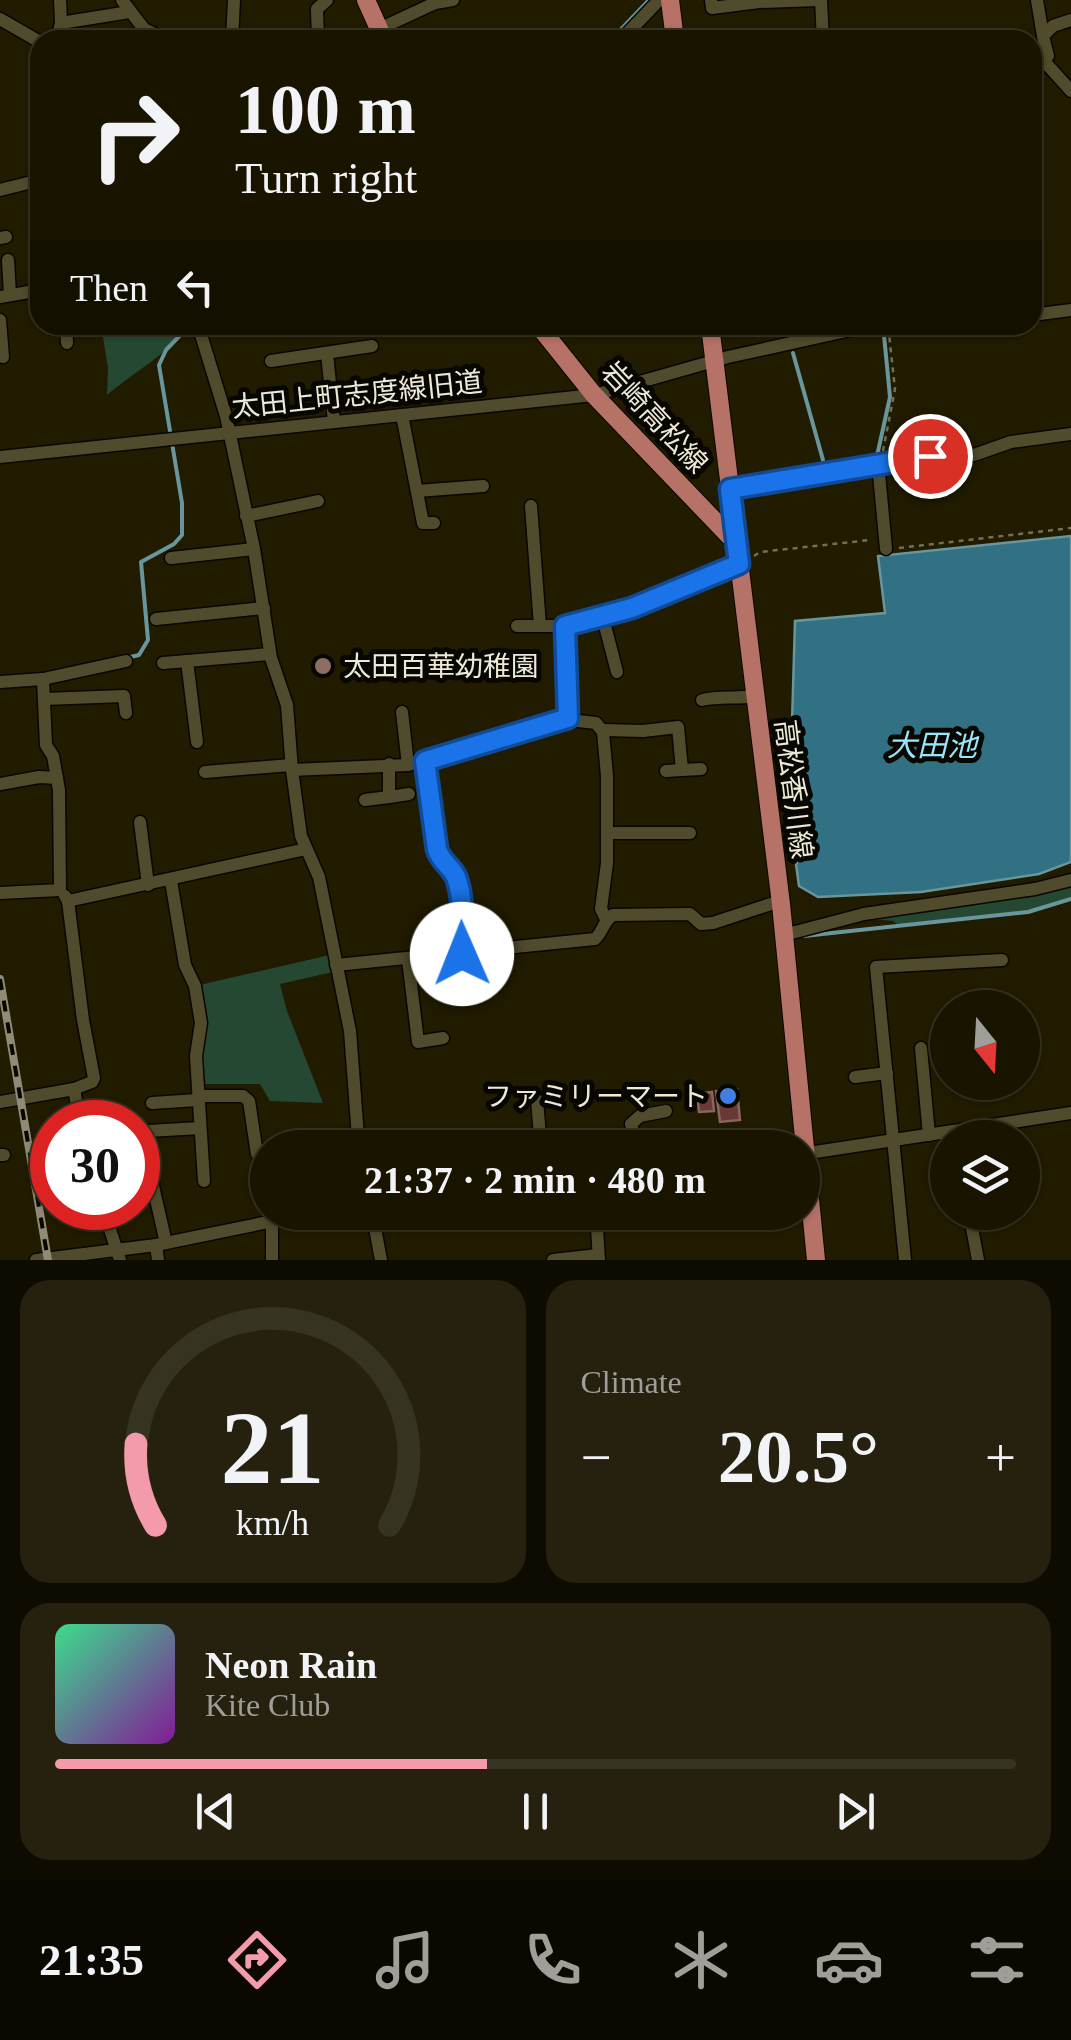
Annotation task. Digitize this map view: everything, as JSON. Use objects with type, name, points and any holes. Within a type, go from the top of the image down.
[{"type":"main road","points":[[366,0],[379,30]]},
{"type":"main road","points":[[670,0],[674,30]]},
{"type":"main road","name":"岩崎高松線","points":[[551,335],[594,395],[736,543]]},
{"type":"main road","name":"高松香川線","points":[[711,335],[784,935],[803,1130]]},
{"type":"main road","name":"高松香川線","points":[[813,1230],[816,1260]]},
{"type":"street","points":[[59,30],[60,0]]},
{"type":"street","points":[[232,30],[234,0]]},
{"type":"street","points":[[318,30],[318,9],[327,0]]},
{"type":"street","points":[[388,30],[435,2],[453,0]]},
{"type":"street","points":[[630,30],[658,0]]},
{"type":"street","points":[[711,0],[712,8],[820,0],[822,30]]},
{"type":"street","points":[[1037,0],[1048,56],[1044,61],[1071,91]]},
{"type":"street","points":[[61,23],[126,6],[146,30]]},
{"type":"street","points":[[0,19],[30,36]]},
{"type":"street","points":[[1044,36],[1053,26],[1071,20]]},
{"type":"street","points":[[0,190],[30,182]]},
{"type":"street","points":[[8,260],[5,296],[30,292]]},
{"type":"street","points":[[1042,314],[1071,310]]},
{"type":"street","points":[[0,320],[3,357]]},
{"type":"street","points":[[67,335],[67,343]]},
{"type":"street","points":[[201,335],[254,549],[270,654],[288,705],[292,768],[306,849],[318,877],[352,1042],[356,1130]]},
{"type":"street","name":"太田上町志度線旧道","points":[[0,456],[594,395],[830,335]]},
{"type":"street","points":[[271,361],[372,346]]},
{"type":"street","points":[[326,354],[334,422]]},
{"type":"street","points":[[402,415],[423,523],[434,523]]},
{"type":"street","points":[[730,489],[881,463],[974,454],[1012,442],[1071,434]]},
{"type":"street","points":[[881,463],[886,549]]},
{"type":"street","points":[[417,491],[483,486]]},
{"type":"street","points":[[246,516],[318,501]]},
{"type":"street","points":[[531,506],[540,626]]},
{"type":"street","points":[[171,558],[254,549]]},
{"type":"street","points":[[517,626],[565,626],[603,618],[739,564]]},
{"type":"street","points":[[156,620],[264,608]]},
{"type":"street","points":[[603,618],[617,672]]},
{"type":"street","points":[[565,626],[568,718]]},
{"type":"street","points":[[163,663],[270,654]]},
{"type":"street","points":[[0,682],[43,679],[126,661]]},
{"type":"street","points":[[186,661],[197,742]]},
{"type":"street","points":[[0,1102],[74,1089],[94,1078],[64,896],[57,778],[54,756],[46,745],[43,679]]},
{"type":"street","points":[[702,700],[726,695],[737,699],[755,696]]},
{"type":"street","points":[[44,699],[124,696],[126,714]]},
{"type":"street","points":[[402,712],[408,765]]},
{"type":"street","points":[[205,772],[408,765],[568,718],[596,723],[602,730],[607,833],[602,909],[606,919]]},
{"type":"street","points":[[602,730],[678,727],[682,770]]},
{"type":"street","points":[[425,761],[439,858],[455,874],[461,902],[462,954]]},
{"type":"street","points":[[388,764],[389,797]]},
{"type":"street","points":[[666,771],[701,770]]},
{"type":"street","points":[[0,784],[39,776],[57,778]]},
{"type":"street","points":[[365,800],[409,794]]},
{"type":"street","points":[[140,822],[148,885]]},
{"type":"street","points":[[607,833],[690,832]]},
{"type":"street","points":[[0,892],[64,896],[148,885],[306,849]]},
{"type":"street","points":[[784,935],[864,914],[1035,890],[1071,880]]},
{"type":"street","points":[[172,881],[185,965],[195,986],[201,1024],[196,1056],[204,1180]]},
{"type":"street","points":[[336,965],[594,939],[606,919],[613,915],[690,914],[701,924],[756,912],[780,901]]},
{"type":"street","points":[[408,959],[418,1042],[442,1038]]},
{"type":"street","points":[[905,1260],[876,968],[1002,960]]},
{"type":"street","points":[[820,1152],[929,1135],[921,1048]]},
{"type":"street","points":[[855,1077],[887,1073]]},
{"type":"street","points":[[74,1089],[76,1100]]},
{"type":"street","points":[[160,1101],[243,1096],[250,1100],[253,1130]]},
{"type":"street","points":[[538,1100],[540,1130]]},
{"type":"street","points":[[633,1130],[632,1124],[640,1116],[666,1111]]},
{"type":"street","points":[[1030,1120],[1071,1112]]},
{"type":"street","points":[[158,1260],[161,1244],[148,1132],[200,1128]]},
{"type":"street","points":[[36,1260],[118,1255],[250,1226]]},
{"type":"street","points":[[110,1230],[118,1255]]},
{"type":"street","points":[[272,1230],[272,1260]]},
{"type":"street","points":[[375,1230],[380,1260]]},
{"type":"street","points":[[553,1260],[599,1257],[597,1230]]},
{"type":"street","points":[[972,1230],[978,1260]]},
{"type":"path","points":[[881,463],[895,389],[889,335]]},
{"type":"path","points":[[739,564],[760,552],[874,539],[886,549],[1071,528]]},
{"type":"green space","points":[[103,335],[180,335],[107,395]]},
{"type":"green space","points":[[1071,886],[1071,897],[1027,911],[899,926],[893,921],[862,918],[1017,897]]},
{"type":"green space","points":[[334,954],[337,971],[280,984],[323,1103],[270,1101],[260,1084],[198,1084],[195,986]]},
{"type":"water","name":"大田池","points":[[1071,536],[1071,862],[1039,874],[921,892],[818,897],[799,886],[796,864],[802,854],[790,791],[795,621],[885,613],[878,556]]},
{"type":"building","points":[[737,1089],[740,1120],[720,1122],[716,1091]]},
{"type":"building","points":[[712,1092],[714,1111],[699,1112],[697,1094]]},
{"type":"waterway","points":[[620,30],[649,0]]},
{"type":"waterway","points":[[126,658],[139,655],[148,640],[141,562],[174,544],[182,535],[182,503],[159,365],[166,350],[180,335]]},
{"type":"waterway","points":[[877,456],[890,397],[884,335]]},
{"type":"waterway","points":[[793,353],[823,460]]},
{"type":"waterway","points":[[804,936],[1028,912],[1071,899]]},
{"type":"railway","points":[[0,979],[48,1260]]},
{"type":"place","name":"太田百華幼稚園","points":[[323,666]]},
{"type":"place","name":"ファミリーマート","points":[[728,1096]]},
{"type":"route","points":[[462,954],[461,902],[455,874],[439,858],[425,761],[568,718],[565,626],[632,608],[739,564],[730,489],[930,456]]}]
